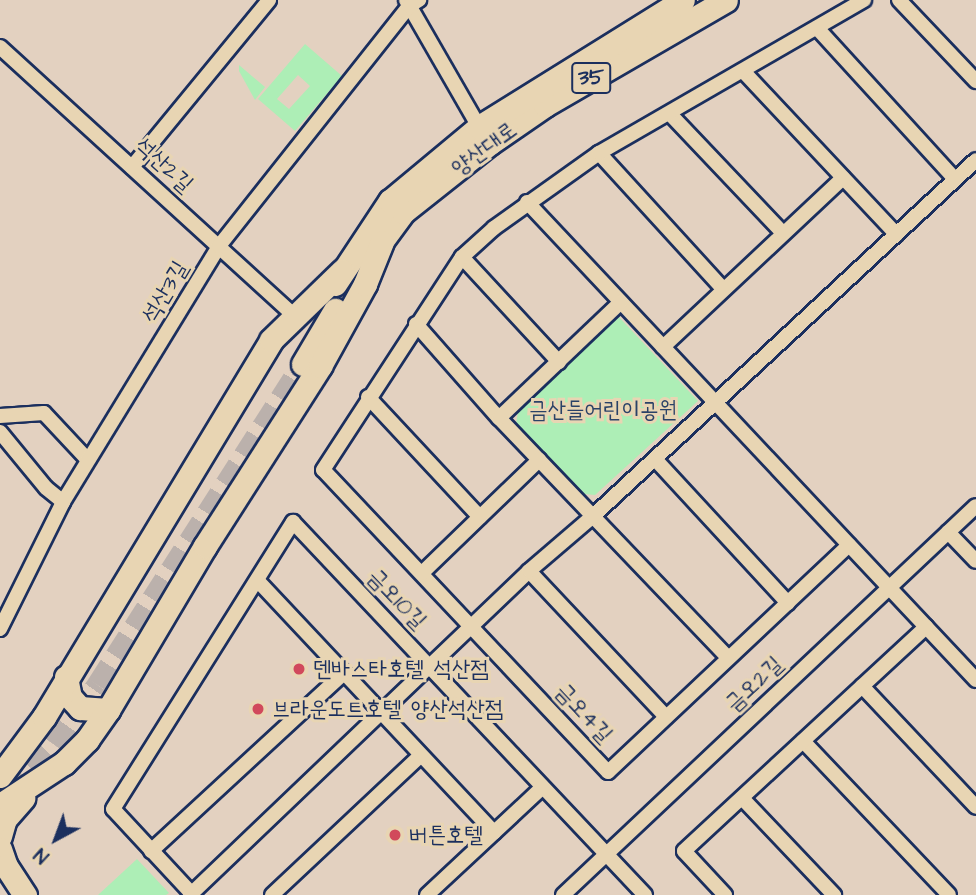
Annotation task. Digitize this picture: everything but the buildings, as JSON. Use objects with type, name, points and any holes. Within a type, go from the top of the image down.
[{"type":"main road","name":"양산대로","points":[[683,0],[484,135],[390,201],[342,271],[297,359],[403,212],[484,135],[545,105],[726,0]]},
{"type":"main road","points":[[0,836],[9,813],[87,740],[108,710],[205,546],[320,366],[365,284],[382,242]]},
{"type":"main road","points":[[0,776],[44,717],[271,340],[342,271]]},
{"type":"main road","points":[[66,677],[70,697],[80,708],[108,710]]},
{"type":"main road","points":[[0,805],[38,783]]},
{"type":"main road","points":[[0,849],[22,895]]},
{"type":"main road","points":[[0,875],[22,895]]},
{"type":"street","points":[[132,167],[269,0]]},
{"type":"street","name":"금오4길","points":[[849,545],[608,772],[324,470],[368,397],[462,257],[527,201],[599,153],[864,0]]},
{"type":"street","points":[[899,0],[976,81]]},
{"type":"street","points":[[411,2],[484,135]]},
{"type":"street","name":"석산3길","points":[[0,629],[3,611],[63,502],[219,246],[411,2]]},
{"type":"street","points":[[817,28],[955,179]]},
{"type":"street","name":"석산2길","points":[[0,47],[296,317]]},
{"type":"street","points":[[743,71],[896,234]]},
{"type":"street","points":[[670,114],[783,233]]},
{"type":"street","points":[[599,153],[723,289]]},
{"type":"street","points":[[192,894],[529,571],[655,460],[976,159]]},
{"type":"street","points":[[663,347],[843,178]]},
{"type":"street","points":[[527,201],[976,680]]},
{"type":"street","points":[[462,257],[559,362]]},
{"type":"street","points":[[499,418],[621,302]]},
{"type":"street","points":[[416,324],[499,418],[729,659]]},
{"type":"street","points":[[368,397],[480,517]]},
{"type":"street","points":[[0,416],[44,413],[88,460]]},
{"type":"street","points":[[0,432],[46,488],[63,502]]},
{"type":"street","points":[[422,573],[539,460]]},
{"type":"street","points":[[655,460],[788,603]]},
{"type":"street","name":"금오2길","points":[[563,895],[976,506]]},
{"type":"street","name":"금오10길","points":[[192,894],[113,809],[293,522],[645,895]]},
{"type":"street","points":[[948,532],[976,561]]},
{"type":"street","points":[[529,571],[666,717]]},
{"type":"street","points":[[258,581],[494,832]]},
{"type":"street","points":[[725,895],[684,851],[926,627]]},
{"type":"street","points":[[152,850],[344,673]]},
{"type":"street","points":[[862,686],[976,807]]},
{"type":"street","points":[[803,741],[949,895]]},
{"type":"street","points":[[272,895],[421,755]]},
{"type":"street","points":[[427,895],[543,787]]},
{"type":"street","points":[[742,798],[834,895]]},
{"type":"green space","points":[[305,44],[342,76],[295,131],[258,99]],"holes":[[[298,75],[310,86],[289,109],[277,99]]]},
{"type":"green space","points":[[239,65],[265,87],[255,100],[239,71]]},
{"type":"green space","name":"금산들어린이공원","points":[[618,316],[698,401],[595,495],[584,494],[516,424],[518,412]]},
{"type":"green space","points":[[137,859],[169,893],[98,895]]},
{"type":"tunnel","points":[[7,792],[55,745],[98,685],[303,364]]},
{"type":"place","name":"덴바스타호텔 석산점","points":[[299,669]]},
{"type":"place","name":"브라운도트호텔 양산석산점","points":[[258,709]]},
{"type":"place","name":"버튼호텔","points":[[395,835]]}]
